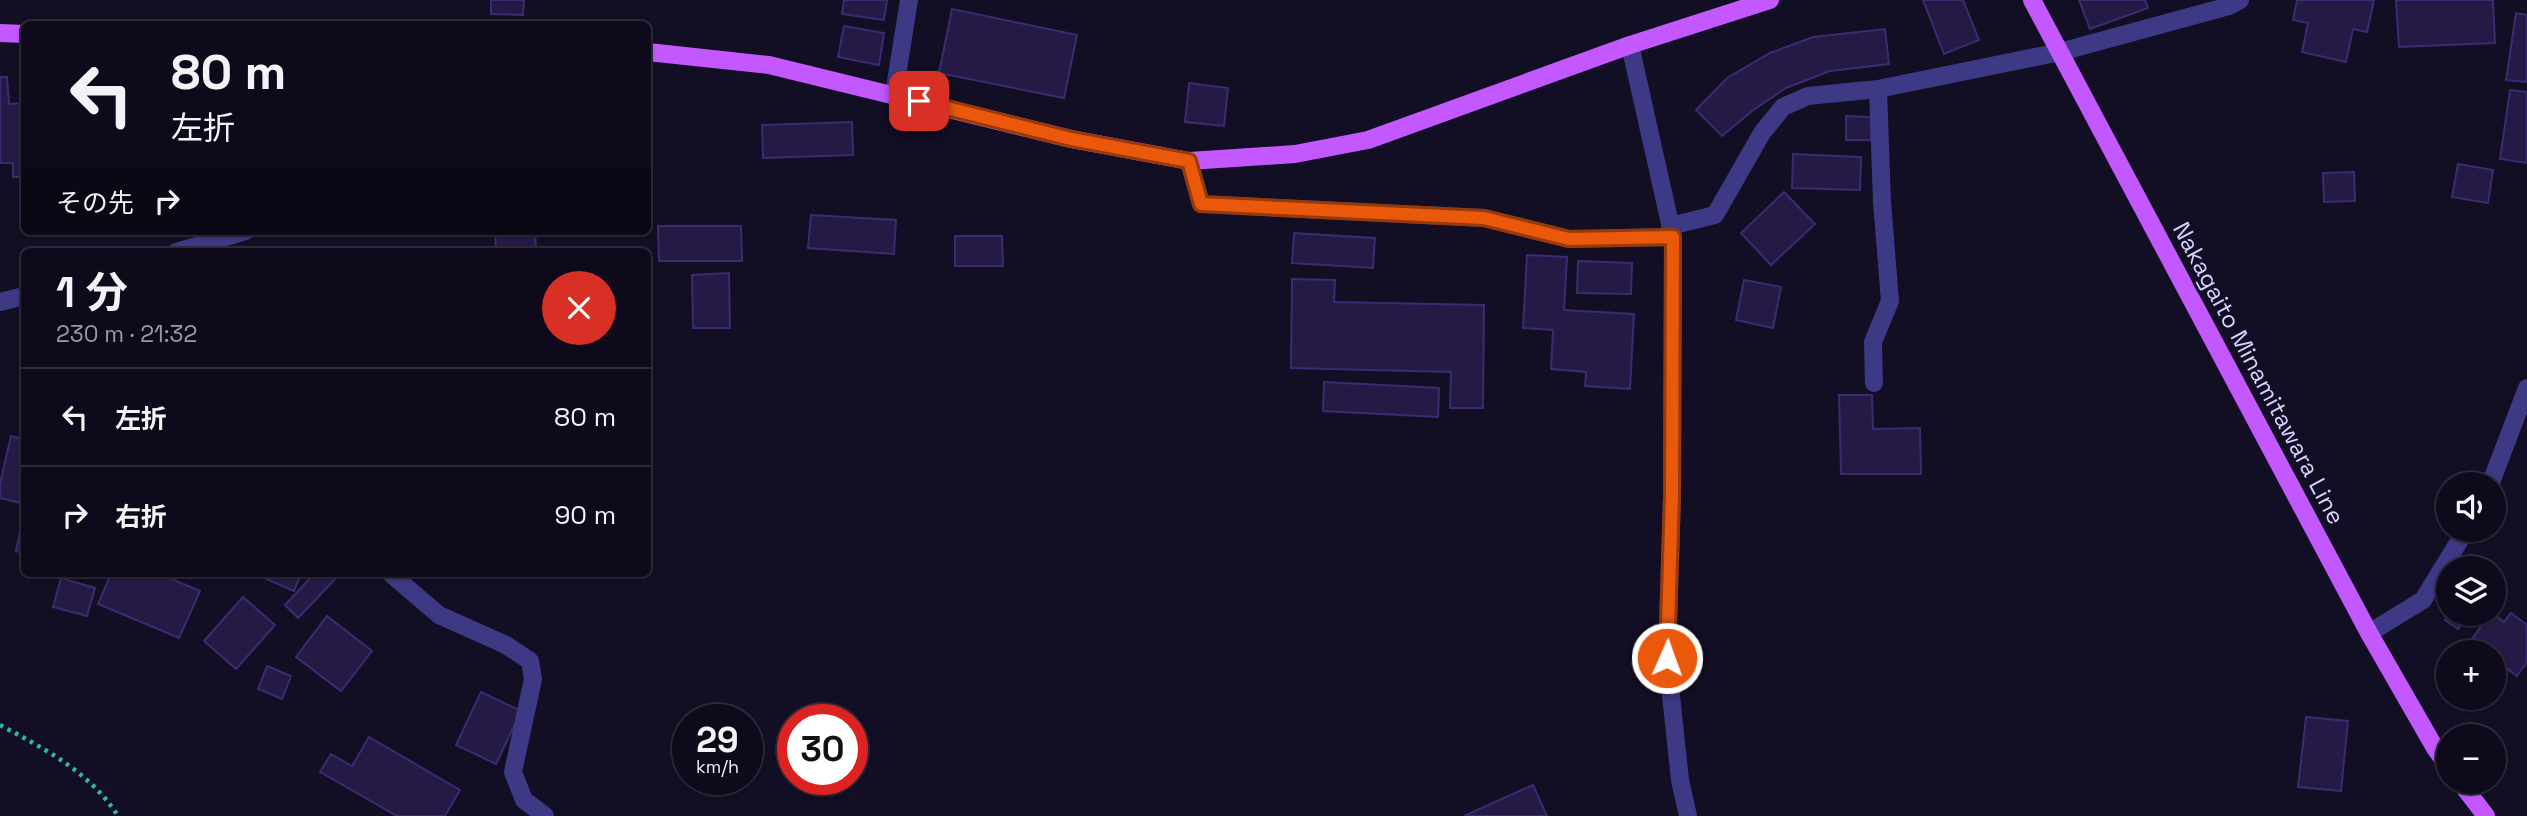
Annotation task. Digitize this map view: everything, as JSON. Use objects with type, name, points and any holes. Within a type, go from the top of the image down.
[{"type":"main road","points":[[651,52],[769,65],[1071,139],[1189,161],[1295,154],[1367,140],[1630,45],[1770,0]]},
{"type":"main road","name":"Nakagaito Minamitawara Line","points":[[2032,0],[2369,633],[2436,749]]},
{"type":"main road","points":[[0,33],[21,34]]},
{"type":"main road","points":[[2469,794],[2486,816]]},
{"type":"street","points":[[894,94],[909,0]]},
{"type":"street","points":[[1189,161],[1201,204],[1484,218],[1569,239],[1671,231],[1715,215],[1762,133],[1783,107],[1808,96],[1878,89],[2060,52],[2229,6],[2240,0]]},
{"type":"street","points":[[1630,45],[1671,231],[1672,496],[1667,658],[1680,780],[1688,816]]},
{"type":"street","points":[[1874,383],[1873,342],[1890,301],[1881,202],[1878,89]]},
{"type":"street","points":[[189,248],[233,235]]},
{"type":"street","points":[[0,302],[21,297]]},
{"type":"street","points":[[2495,472],[2527,388]]},
{"type":"street","points":[[2369,633],[2423,600],[2459,542]]},
{"type":"street","points":[[395,577],[439,615],[506,645],[530,661],[533,679],[513,772],[524,800],[545,816]]},
{"type":"path","points":[[0,725],[57,755],[104,795],[118,816]]},
{"type":"building","points":[[491,0],[524,0],[523,15],[491,14]]},
{"type":"building","points":[[844,0],[887,0],[884,20],[842,14]]},
{"type":"building","points":[[1923,0],[1963,0],[1979,40],[1944,54]]},
{"type":"building","points":[[2079,0],[2145,0],[2148,8],[2090,29]]},
{"type":"building","points":[[2297,0],[2374,0],[2367,32],[2353,29],[2346,62],[2302,52],[2308,23],[2293,20]]},
{"type":"building","points":[[2396,0],[2493,0],[2495,43],[2399,47]]},
{"type":"building","points":[[952,9],[1077,35],[1064,98],[939,73]]},
{"type":"building","points":[[2516,13],[2527,15],[2527,82],[2506,80]]},
{"type":"building","points":[[844,26],[884,33],[879,65],[838,57]]},
{"type":"building","points":[[1885,29],[1889,64],[1830,71],[1786,88],[1722,136],[1696,110],[1727,78],[1770,53],[1813,37]]},
{"type":"building","points":[[0,77],[7,77],[9,104],[21,103],[21,177],[13,177],[13,163],[0,163]]},
{"type":"building","points":[[1189,83],[1228,88],[1224,126],[1185,122]]},
{"type":"building","points":[[2510,90],[2527,92],[2527,163],[2500,159]]},
{"type":"building","points":[[1846,116],[1871,117],[1871,140],[1846,140]]},
{"type":"building","points":[[852,122],[853,155],[763,158],[762,125]]},
{"type":"building","points":[[1793,154],[1861,157],[1860,190],[1792,188]]},
{"type":"building","points":[[2458,164],[2493,170],[2488,203],[2452,197]]},
{"type":"building","points":[[2354,172],[2355,201],[2324,202],[2323,173]]},
{"type":"building","points":[[1784,192],[1815,224],[1771,265],[1741,233]]},
{"type":"building","points":[[811,215],[896,220],[894,254],[808,248]]},
{"type":"building","points":[[658,226],[741,226],[742,261],[659,261]]},
{"type":"building","points":[[1294,233],[1375,238],[1373,268],[1292,263]]},
{"type":"building","points":[[495,235],[535,235],[536,248],[496,248]]},
{"type":"building","points":[[955,236],[1002,236],[1003,266],[955,266]]},
{"type":"building","points":[[1527,255],[1567,257],[1564,310],[1634,314],[1630,389],[1585,386],[1586,372],[1551,369],[1553,330],[1523,328]]},
{"type":"building","points":[[1578,261],[1632,263],[1631,294],[1577,293]]},
{"type":"building","points":[[729,273],[730,328],[693,328],[692,275]]},
{"type":"building","points":[[1292,279],[1335,280],[1334,302],[1484,305],[1483,408],[1450,408],[1451,372],[1291,368]]},
{"type":"building","points":[[1744,280],[1781,287],[1773,328],[1736,320]]},
{"type":"building","points":[[1324,382],[1439,388],[1438,417],[1323,411]]},
{"type":"building","points":[[1839,395],[1872,395],[1873,429],[1920,428],[1921,474],[1841,474]]},
{"type":"building","points":[[11,436],[21,438],[21,503],[0,498],[0,484]]},
{"type":"building","points":[[21,528],[21,552],[16,551]]},
{"type":"building","points":[[110,577],[167,577],[200,591],[179,638],[98,604]]},
{"type":"building","points":[[262,577],[300,577],[294,591]]},
{"type":"building","points":[[311,577],[337,577],[298,618],[285,605]]},
{"type":"building","points":[[61,578],[95,588],[87,616],[53,607]]},
{"type":"building","points":[[243,597],[275,625],[236,669],[204,641]]},
{"type":"building","points":[[2511,613],[2527,625],[2527,662],[2517,676],[2506,668],[2506,640],[2471,640],[2481,626],[2506,626],[2506,619]]},
{"type":"building","points":[[327,616],[372,651],[341,691],[296,657]]},
{"type":"building","points":[[267,666],[291,676],[282,699],[258,689]]},
{"type":"building","points":[[481,692],[521,711],[496,764],[456,745]]},
{"type":"building","points":[[2306,717],[2348,721],[2341,791],[2298,787]]},
{"type":"building","points":[[369,737],[460,790],[445,816],[397,816],[320,772],[331,754],[352,766]]},
{"type":"building","points":[[1533,785],[1547,816],[1464,816]]},
{"type":"route","points":[[919,101],[1071,139],[1189,161],[1201,204],[1484,218],[1569,239],[1673,237],[1672,496],[1667,658]]}]
